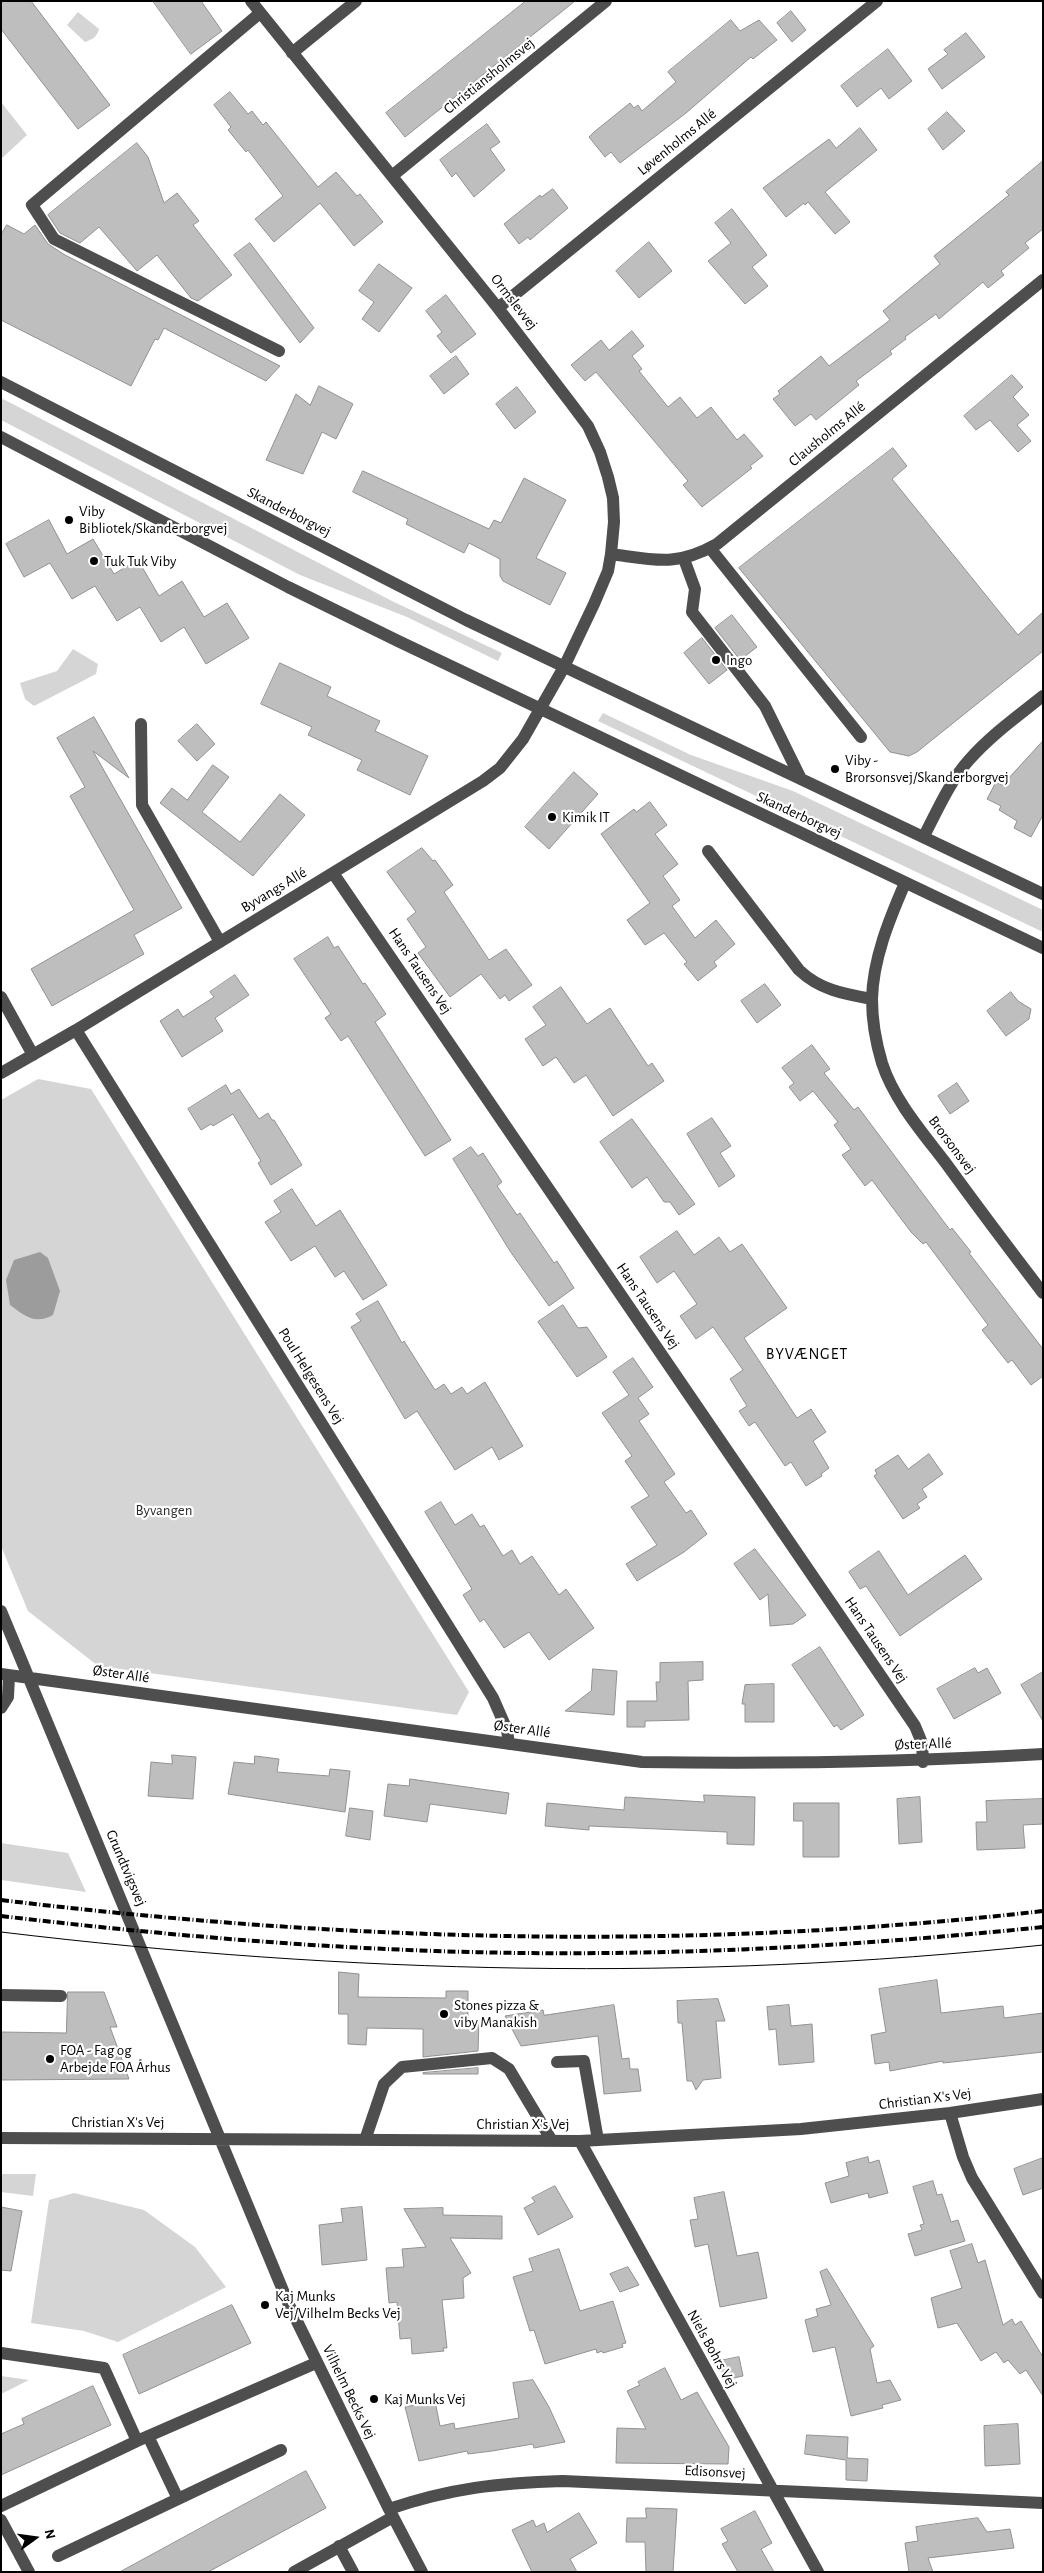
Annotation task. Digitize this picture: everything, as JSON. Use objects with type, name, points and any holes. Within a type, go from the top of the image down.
[{"type":"street","name":"Ormslevvej","points":[[251,1],[498,308],[588,426],[600,452],[613,498],[614,522],[611,554],[608,571],[564,667]]},
{"type":"street","points":[[292,52],[356,1]]},
{"type":"street","name":"Christiansholmsvej","points":[[392,176],[606,1]]},
{"type":"street","name":"Løvenholms Allé","points":[[498,308],[877,1]]},
{"type":"street","points":[[260,13],[32,205],[54,239],[279,351]]},
{"type":"street","name":"Clausholms Allé","points":[[611,554],[672,561],[684,560],[710,548],[1043,280]]},
{"type":"street","name":"Skanderborgvej","points":[[1,382],[389,582],[1043,894]]},
{"type":"street","name":"Skanderborgvej","points":[[1,437],[288,587],[541,710],[1043,948]]},
{"type":"street","points":[[710,548],[861,737]]},
{"type":"street","points":[[684,560],[695,588],[692,612],[765,706],[801,779]]},
{"type":"street","points":[[541,710],[564,667]]},
{"type":"street","points":[[924,836],[948,791],[968,761],[990,739],[1043,696]]},
{"type":"street","name":"Byvangs Allé","points":[[1,1073],[76,1030],[483,781],[512,754],[541,710]]},
{"type":"street","points":[[141,724],[142,805],[220,942]]},
{"type":"street","points":[[708,851],[799,970],[812,982],[843,994],[872,999]]},
{"type":"street","name":"Hans Tausens Vej","points":[[333,873],[915,1726],[922,1743],[923,1762]]},
{"type":"street","name":"Brorsonsvej","points":[[905,883],[881,944],[872,999],[875,1034],[882,1064],[894,1090],[916,1123],[1043,1293]]},
{"type":"street","points":[[1,997],[33,1055]]},
{"type":"street","name":"Poul Helgesens Vej","points":[[76,1030],[493,1698],[507,1730],[508,1744]]},
{"type":"street","name":"Grundtvigsvej","points":[[1,1610],[220,2139]]},
{"type":"street","points":[[1,1708],[8,1697],[5,1674]]},
{"type":"street","name":"Øster Allé","points":[[5,1674],[642,1762],[748,1764],[923,1762],[1043,1754]]},
{"type":"street","points":[[1,1995],[61,1996]]},
{"type":"street","points":[[365,2140],[384,2084],[402,2067],[492,2058],[509,2069],[552,2141]]},
{"type":"street","points":[[557,2062],[584,2061],[598,2140]]},
{"type":"street","name":"Christian X's Vej","points":[[1,2138],[580,2141],[801,2129],[950,2113],[1043,2099]]},
{"type":"street","points":[[950,2113],[963,2157],[972,2178],[1043,2293]]},
{"type":"street","name":"Vilhelm Becks Vej","points":[[220,2139],[285,2296],[316,2364],[422,2572]]},
{"type":"street","name":"Niels Bohrs Vej","points":[[580,2141],[818,2572]]},
{"type":"street","points":[[1,2353],[104,2368],[178,2499]]},
{"type":"street","points":[[1,2506],[143,2439],[316,2364]]},
{"type":"street","points":[[58,2556],[281,2450]]},
{"type":"street","name":"Edisonsvej","points":[[294,2572],[391,2513],[433,2494],[509,2483],[563,2481],[1043,2503]]},
{"type":"street","points":[[1,2520],[29,2572]]},
{"type":"street","points":[[339,2546],[353,2572]]},
{"type":"green space","points":[[78,12],[99,29],[94,37],[85,42],[67,25]]},
{"type":"green space","points":[[1,102],[27,135],[1,159]]},
{"type":"green space","points":[[1,398],[392,601],[502,653],[498,661],[407,617],[300,575],[1,420]]},
{"type":"green space","points":[[73,649],[98,664],[96,674],[34,706],[25,699],[20,683],[57,671]]},
{"type":"green space","points":[[603,713],[691,755],[793,791],[1043,910],[1043,932],[598,721]]},
{"type":"green space","name":"Byvangen","points":[[38,1079],[91,1089],[469,1692],[457,1715],[98,1666],[28,1611],[1,1546],[1,1100]]},
{"type":"green space","points":[[1,1843],[68,1853],[86,1892],[1,1880]]},
{"type":"green space","points":[[1,2174],[36,2174],[33,2196],[1,2192]]},
{"type":"green space","points":[[74,2193],[144,2210],[195,2247],[226,2287],[118,2342],[84,2331],[31,2323],[49,2200]]},
{"type":"green space","points":[[1,2376],[29,2380],[1,2394]]},
{"type":"shaded area","points":[[40,1252],[48,1258],[60,1291],[53,1315],[47,1318],[35,1319],[25,1316],[10,1305],[6,1280],[14,1260]]},
{"type":"building","points":[[1,1],[31,1],[110,105],[78,129],[1,29]]},
{"type":"building","points":[[153,1],[201,1],[222,31],[191,54]]},
{"type":"building","points":[[526,1],[575,1],[405,137],[386,113]]},
{"type":"building","points":[[791,11],[806,30],[792,42],[777,23]]},
{"type":"building","points":[[731,20],[740,31],[759,20],[777,40],[753,59],[751,57],[686,113],[620,163],[611,152],[605,157],[589,137],[630,103],[634,108],[638,105],[642,111],[676,82],[668,72]]},
{"type":"building","points":[[966,33],[985,57],[942,89],[928,69],[948,54],[944,50]]},
{"type":"building","points":[[888,49],[912,81],[889,99],[881,88],[857,107],[841,86]]},
{"type":"building","points":[[230,92],[248,114],[252,111],[263,125],[266,122],[318,187],[336,172],[357,196],[360,194],[383,222],[354,246],[320,203],[274,242],[255,219],[283,196],[248,150],[246,152],[228,130],[231,127],[214,105]]},
{"type":"building","points":[[947,112],[965,131],[943,150],[928,129]]},
{"type":"building","points":[[487,124],[500,142],[490,149],[505,170],[474,197],[456,173],[452,177],[440,160]]},
{"type":"building","points":[[860,128],[877,150],[825,192],[850,222],[835,234],[808,202],[786,217],[763,188],[829,139],[836,148]]},
{"type":"building","points":[[137,143],[148,157],[164,203],[177,193],[199,221],[193,225],[232,275],[198,301],[191,298],[157,255],[137,271],[99,227],[80,243],[60,233],[48,215]]},
{"type":"building","points":[[1043,161],[1043,229],[1025,243],[1029,248],[1001,271],[1004,275],[988,288],[983,282],[939,319],[936,314],[905,337],[906,339],[890,351],[892,354],[856,381],[859,385],[816,420],[811,414],[795,426],[773,399],[780,394],[778,391],[821,356],[829,366],[890,320],[883,311],[940,264],[934,256],[1009,195],[1006,192]]},
{"type":"building","points":[[553,189],[568,208],[530,240],[528,237],[519,244],[504,224],[540,195],[541,197]]},
{"type":"building","points":[[732,209],[767,255],[752,267],[768,286],[745,304],[708,261],[731,243],[715,223]]},
{"type":"building","points":[[7,225],[24,234],[35,225],[48,244],[65,255],[280,366],[266,381],[164,328],[158,340],[155,339],[131,386],[1,320],[1,235]]},
{"type":"building","points":[[649,242],[672,271],[639,298],[616,271]]},
{"type":"building","points":[[250,243],[314,328],[300,343],[234,255]]},
{"type":"building","points":[[379,264],[412,288],[379,332],[362,319],[374,302],[359,291]]},
{"type":"building","points":[[446,295],[476,334],[451,353],[437,336],[442,332],[426,311]]},
{"type":"building","points":[[632,331],[644,346],[632,356],[642,369],[639,371],[668,407],[680,397],[697,418],[711,407],[737,440],[744,434],[763,456],[750,466],[752,468],[702,507],[683,485],[688,481],[596,372],[585,381],[571,365],[601,340],[609,350]]},
{"type":"building","points":[[456,356],[469,374],[444,394],[430,376]]},
{"type":"building","points":[[1012,375],[1023,387],[1013,397],[1029,415],[1017,425],[1031,441],[1018,452],[990,420],[976,430],[964,416]]},
{"type":"building","points":[[319,386],[353,404],[336,439],[322,432],[303,474],[266,460],[296,394],[310,405]]},
{"type":"building","points":[[517,387],[536,412],[515,429],[496,404]]},
{"type":"building","points":[[893,448],[907,466],[892,479],[1018,635],[1043,612],[1043,651],[917,752],[909,756],[890,752],[739,568]]},
{"type":"building","points":[[363,471],[489,529],[494,520],[501,523],[524,478],[566,500],[536,558],[566,573],[550,605],[503,581],[500,576],[500,559],[469,543],[464,553],[406,524],[408,519],[353,492]]},
{"type":"building","points":[[49,520],[67,554],[93,539],[114,574],[138,560],[159,596],[182,581],[204,617],[227,603],[249,638],[206,664],[184,627],[161,642],[140,607],[117,621],[95,586],[72,599],[50,563],[24,577],[6,544]]},
{"type":"building","points":[[732,615],[757,647],[740,660],[715,628]]},
{"type":"building","points":[[702,638],[727,670],[709,684],[684,653]]},
{"type":"building","points":[[280,663],[331,687],[327,696],[380,721],[375,731],[428,756],[410,795],[357,770],[362,760],[308,735],[312,727],[261,704]]},
{"type":"building","points":[[94,717],[129,778],[93,751],[182,908],[134,935],[144,954],[52,1006],[31,969],[134,910],[70,796],[85,787],[57,738]]},
{"type":"building","points":[[197,724],[215,744],[197,761],[178,741]]},
{"type":"building","points":[[1043,741],[1043,815],[1031,837],[1014,828],[1017,821],[999,810],[1001,806],[987,799],[996,782],[1002,785]]},
{"type":"building","points":[[213,765],[229,777],[202,812],[240,842],[280,794],[305,815],[253,876],[160,803],[172,788],[187,800]]},
{"type":"building","points":[[574,772],[598,794],[549,849],[525,827]]},
{"type":"building","points":[[650,802],[667,825],[655,834],[678,864],[663,876],[680,900],[672,906],[695,938],[716,920],[735,944],[714,962],[717,966],[698,981],[684,964],[687,962],[664,933],[645,945],[627,920],[650,903],[601,834],[634,809],[636,812]]},
{"type":"building","points":[[422,848],[433,861],[435,860],[453,885],[444,892],[489,960],[506,949],[532,985],[509,1001],[505,995],[500,999],[481,974],[450,997],[418,953],[426,947],[407,919],[416,912],[387,872]]},
{"type":"building","points":[[328,937],[334,948],[338,946],[386,1014],[375,1022],[451,1140],[425,1156],[348,1036],[341,1041],[325,1018],[331,1014],[294,959]]},
{"type":"building","points":[[235,975],[249,995],[215,1018],[223,1031],[182,1057],[160,1021],[178,1009],[183,1017],[214,997],[210,992]]},
{"type":"building","points":[[765,984],[781,1005],[757,1023],[741,1001]]},
{"type":"building","points":[[561,987],[587,1024],[610,1008],[648,1066],[652,1063],[664,1081],[613,1116],[586,1075],[574,1083],[556,1057],[543,1066],[525,1039],[546,1025],[533,1007]]},
{"type":"building","points":[[1011,992],[1018,1001],[1031,1009],[1029,1019],[1006,1036],[987,1011]]},
{"type":"building","points":[[812,1045],[830,1069],[824,1073],[854,1110],[858,1107],[950,1230],[952,1228],[971,1252],[969,1253],[1043,1349],[1043,1376],[1031,1385],[1012,1360],[1008,1363],[982,1330],[988,1325],[926,1242],[923,1244],[911,1232],[872,1180],[865,1186],[842,1155],[851,1149],[834,1125],[838,1122],[813,1091],[800,1101],[789,1087],[794,1083],[782,1068]]},
{"type":"building","points":[[957,1083],[969,1101],[950,1114],[938,1096]]},
{"type":"building","points":[[226,1085],[231,1094],[239,1089],[259,1119],[268,1113],[302,1165],[271,1185],[258,1163],[261,1161],[233,1114],[213,1126],[211,1124],[201,1130],[188,1109]]},
{"type":"building","points":[[712,1118],[731,1146],[720,1153],[735,1176],[719,1187],[687,1134]]},
{"type":"building","points":[[632,1119],[695,1204],[679,1215],[670,1202],[664,1202],[647,1177],[632,1188],[600,1142]]},
{"type":"building","points":[[471,1147],[478,1156],[483,1153],[502,1182],[497,1186],[517,1215],[520,1213],[554,1263],[557,1261],[574,1288],[549,1306],[510,1251],[453,1159]]},
{"type":"building","points":[[292,1189],[316,1226],[340,1210],[387,1285],[363,1300],[344,1271],[335,1277],[315,1246],[291,1261],[265,1222],[281,1212],[274,1201]]},
{"type":"building","points":[[677,1231],[694,1255],[719,1237],[730,1252],[742,1244],[787,1308],[744,1338],[797,1418],[811,1409],[826,1432],[813,1441],[829,1468],[821,1474],[822,1476],[806,1486],[791,1462],[785,1466],[755,1422],[749,1426],[739,1411],[747,1406],[730,1379],[743,1370],[713,1327],[696,1339],[680,1316],[697,1304],[674,1271],[657,1283],[640,1257]]},
{"type":"building","points":[[378,1301],[402,1343],[404,1341],[435,1390],[444,1384],[451,1394],[462,1387],[467,1394],[485,1382],[523,1446],[499,1460],[492,1447],[455,1470],[417,1411],[405,1419],[351,1327],[361,1321],[356,1314]]},
{"type":"building","points":[[563,1305],[578,1328],[587,1327],[607,1357],[577,1377],[538,1322]]},
{"type":"building","points":[[633,1358],[653,1387],[638,1398],[649,1414],[639,1421],[675,1474],[664,1482],[686,1513],[691,1510],[707,1534],[684,1552],[637,1581],[626,1564],[657,1545],[631,1507],[649,1496],[625,1461],[632,1456],[602,1413],[629,1395],[613,1372]]},
{"type":"building","points":[[929,1454],[943,1474],[922,1489],[927,1497],[917,1504],[920,1508],[903,1519],[874,1476],[877,1474],[875,1470],[898,1455],[908,1469]]},
{"type":"building","points":[[441,1502],[455,1525],[472,1514],[480,1527],[484,1525],[503,1556],[512,1550],[520,1564],[532,1556],[559,1595],[566,1589],[594,1628],[549,1660],[529,1632],[504,1648],[484,1619],[480,1622],[463,1595],[472,1589],[425,1512]]},
{"type":"building","points":[[755,1549],[806,1615],[793,1624],[770,1626],[768,1594],[760,1600],[734,1564]]},
{"type":"building","points":[[879,1551],[908,1595],[965,1555],[982,1579],[900,1636],[866,1586],[860,1589],[849,1572]]},
{"type":"building","points":[[820,1647],[864,1715],[841,1730],[837,1725],[834,1727],[792,1665]]},
{"type":"building","points":[[703,1662],[703,1680],[688,1681],[689,1720],[645,1721],[645,1727],[627,1727],[627,1701],[657,1701],[656,1682],[660,1682],[660,1663]]},
{"type":"building","points":[[975,1668],[978,1673],[987,1668],[1001,1693],[954,1719],[937,1689]]},
{"type":"building","points":[[593,1669],[617,1671],[614,1715],[565,1711],[591,1691]]},
{"type":"building","points":[[1043,1672],[1043,1721],[1021,1685]]},
{"type":"building","points":[[774,1684],[774,1722],[745,1722],[745,1704],[742,1704],[745,1685]]},
{"type":"building","points":[[172,1755],[196,1757],[193,1799],[148,1796],[151,1762],[172,1764]]},
{"type":"building","points":[[255,1756],[279,1759],[277,1772],[329,1776],[330,1769],[350,1771],[345,1812],[228,1794],[234,1762],[254,1764]]},
{"type":"building","points":[[410,1779],[509,1793],[506,1814],[430,1804],[427,1822],[384,1816],[388,1784],[409,1786]]},
{"type":"building","points":[[704,1795],[755,1797],[754,1845],[727,1844],[727,1832],[589,1826],[589,1830],[545,1826],[547,1803],[624,1810],[625,1797],[704,1802]]},
{"type":"building","points":[[920,1797],[922,1842],[899,1844],[897,1799]]},
{"type":"building","points":[[1043,1799],[1043,1824],[1023,1825],[1025,1848],[977,1850],[976,1822],[987,1822],[986,1801]]},
{"type":"building","points":[[794,1803],[839,1803],[839,1857],[803,1857],[803,1821],[794,1821]]},
{"type":"building","points":[[350,1808],[373,1811],[370,1840],[346,1836]]},
{"type":"building","points":[[339,1972],[359,1974],[358,1997],[446,1998],[446,1991],[468,1991],[468,2022],[479,2020],[478,2051],[423,2057],[423,2029],[367,2028],[366,2045],[348,2044],[348,2014],[339,2014]]},
{"type":"building","points":[[937,1980],[941,2013],[1003,2006],[1004,2018],[1043,2013],[1043,2052],[943,2063],[943,2061],[890,2071],[889,2062],[875,2064],[871,2035],[886,2032],[879,1989]]},
{"type":"building","points":[[68,1992],[104,1992],[117,2027],[110,2027],[129,2079],[1,2080],[1,2032],[66,2033]]},
{"type":"building","points":[[718,1999],[725,2021],[716,2021],[721,2078],[703,2080],[696,2090],[692,2081],[687,2081],[682,2023],[678,2023],[677,2001]]},
{"type":"building","points":[[614,2005],[622,2059],[629,2058],[630,2069],[638,2069],[641,2091],[604,2094],[598,2036],[521,2046],[505,2016],[543,2010],[544,2015]]},
{"type":"building","points":[[789,2005],[791,2026],[812,2024],[814,2062],[779,2065],[776,2029],[769,2030],[767,2007]]},
{"type":"building","points":[[478,2068],[478,2074],[423,2074],[423,2073]]},
{"type":"building","points":[[868,2157],[869,2163],[879,2160],[888,2193],[869,2198],[868,2193],[831,2203],[825,2183],[849,2176],[846,2163]]},
{"type":"building","points":[[1043,2158],[1043,2188],[1023,2195],[1014,2169]]},
{"type":"building","points":[[933,2181],[937,2195],[942,2194],[951,2222],[958,2220],[965,2241],[915,2256],[908,2234],[922,2230],[920,2225],[924,2224],[913,2187]]},
{"type":"building","points":[[555,2186],[573,2217],[538,2235],[524,2208],[535,2202],[532,2198]]},
{"type":"building","points":[[724,2192],[737,2256],[758,2252],[767,2298],[720,2307],[708,2244],[695,2247],[690,2220],[698,2219],[694,2198]]},
{"type":"building","points":[[1,2207],[22,2211],[11,2271],[1,2270]]},
{"type":"building","points":[[362,2207],[367,2260],[322,2265],[319,2225],[343,2222],[341,2209]]},
{"type":"building","points":[[443,2208],[443,2215],[502,2216],[502,2239],[450,2238],[471,2273],[463,2278],[464,2298],[442,2300],[447,2348],[443,2348],[444,2351],[412,2354],[411,2338],[400,2339],[397,2302],[389,2303],[386,2268],[404,2267],[402,2249],[426,2247],[404,2209]]},
{"type":"building","points":[[972,2244],[978,2263],[985,2260],[1003,2325],[1012,2319],[1015,2325],[1021,2321],[1043,2357],[1043,2396],[1026,2370],[1020,2374],[1008,2360],[1004,2363],[996,2352],[981,2361],[957,2323],[938,2328],[931,2298],[962,2288],[950,2251]]},
{"type":"building","points":[[559,2249],[580,2311],[613,2301],[626,2343],[622,2344],[623,2347],[603,2353],[602,2351],[597,2353],[596,2349],[545,2364],[534,2330],[530,2331],[513,2277],[533,2271],[529,2259]]},
{"type":"building","points":[[628,2267],[639,2285],[620,2292],[610,2274]]},
{"type":"building","points":[[827,2269],[874,2346],[870,2349],[877,2383],[890,2380],[901,2400],[882,2405],[883,2408],[851,2416],[835,2347],[813,2352],[805,2320],[818,2316],[816,2309],[831,2305],[820,2272]]},
{"type":"building","points":[[232,2305],[251,2343],[139,2394],[123,2355]]},
{"type":"building","points":[[739,2357],[743,2376],[724,2380],[720,2361]]},
{"type":"building","points":[[665,2368],[681,2400],[697,2392],[729,2447],[728,2464],[616,2463],[617,2428],[646,2429],[627,2391],[640,2385],[638,2382]]},
{"type":"building","points":[[533,2380],[549,2407],[565,2442],[534,2448],[533,2444],[468,2454],[467,2451],[419,2461],[405,2407],[435,2401],[440,2426],[454,2423],[455,2429],[519,2418],[513,2383]]},
{"type":"building","points":[[93,2386],[111,2425],[1,2475],[1,2434],[24,2424],[22,2419]]},
{"type":"building","points":[[1018,2424],[1020,2464],[985,2466],[984,2426]]},
{"type":"building","points":[[807,2435],[848,2437],[847,2458],[868,2459],[867,2481],[846,2480],[846,2460],[805,2454]]},
{"type":"building","points":[[306,2471],[326,2508],[208,2572],[120,2572]]},
{"type":"building","points":[[646,2508],[677,2509],[673,2572],[646,2572],[645,2542],[626,2542],[627,2518],[646,2518]]},
{"type":"building","points":[[755,2511],[772,2543],[761,2549],[774,2572],[738,2572],[722,2544],[728,2541],[721,2529]]},
{"type":"building","points":[[579,2513],[597,2543],[570,2559],[577,2572],[532,2572],[512,2530],[533,2520],[536,2527],[544,2523],[547,2532]]},
{"type":"building","points":[[978,2518],[987,2532],[1010,2529],[1014,2548],[928,2558],[933,2572],[909,2572],[905,2543],[918,2541],[916,2527]]},
{"type":"tram line","points":[[1,1932],[262,1957],[522,1968],[652,1968],[782,1964],[912,1957],[1043,1945]]},
{"type":"railway","points":[[1,1900],[261,1925],[391,1932],[522,1936],[652,1936],[782,1932],[913,1924],[1043,1911]]},
{"type":"railway","points":[[1,1916],[109,1928],[272,1942],[381,1949],[511,1953],[739,1950],[891,1941],[1043,1927]]},
{"type":"place","name":"Viby Bibliotek/Skanderborgvej","points":[[69,520]]},
{"type":"place","name":"Tuk Tuk Viby","points":[[94,561]]},
{"type":"place","name":"Ingo","points":[[716,660]]},
{"type":"place","name":"Viby - Brorsonsvej/Skanderborgvej","points":[[835,769]]},
{"type":"place","name":"Kimik IT","points":[[552,817]]},
{"type":"place","name":"Stones pizza & viby Manakish","points":[[444,2014]]},
{"type":"place","name":"FOA - Fag og Arbejde FOA Århus","points":[[50,2059]]},
{"type":"place","name":"Kaj Munks Vej/Vilhelm Becks Vej","points":[[265,2305]]},
{"type":"place","name":"Kaj Munks Vej","points":[[374,2399]]},
{"type":"district","name":"BYVÆNGET","points":[[807,1354]]}]
